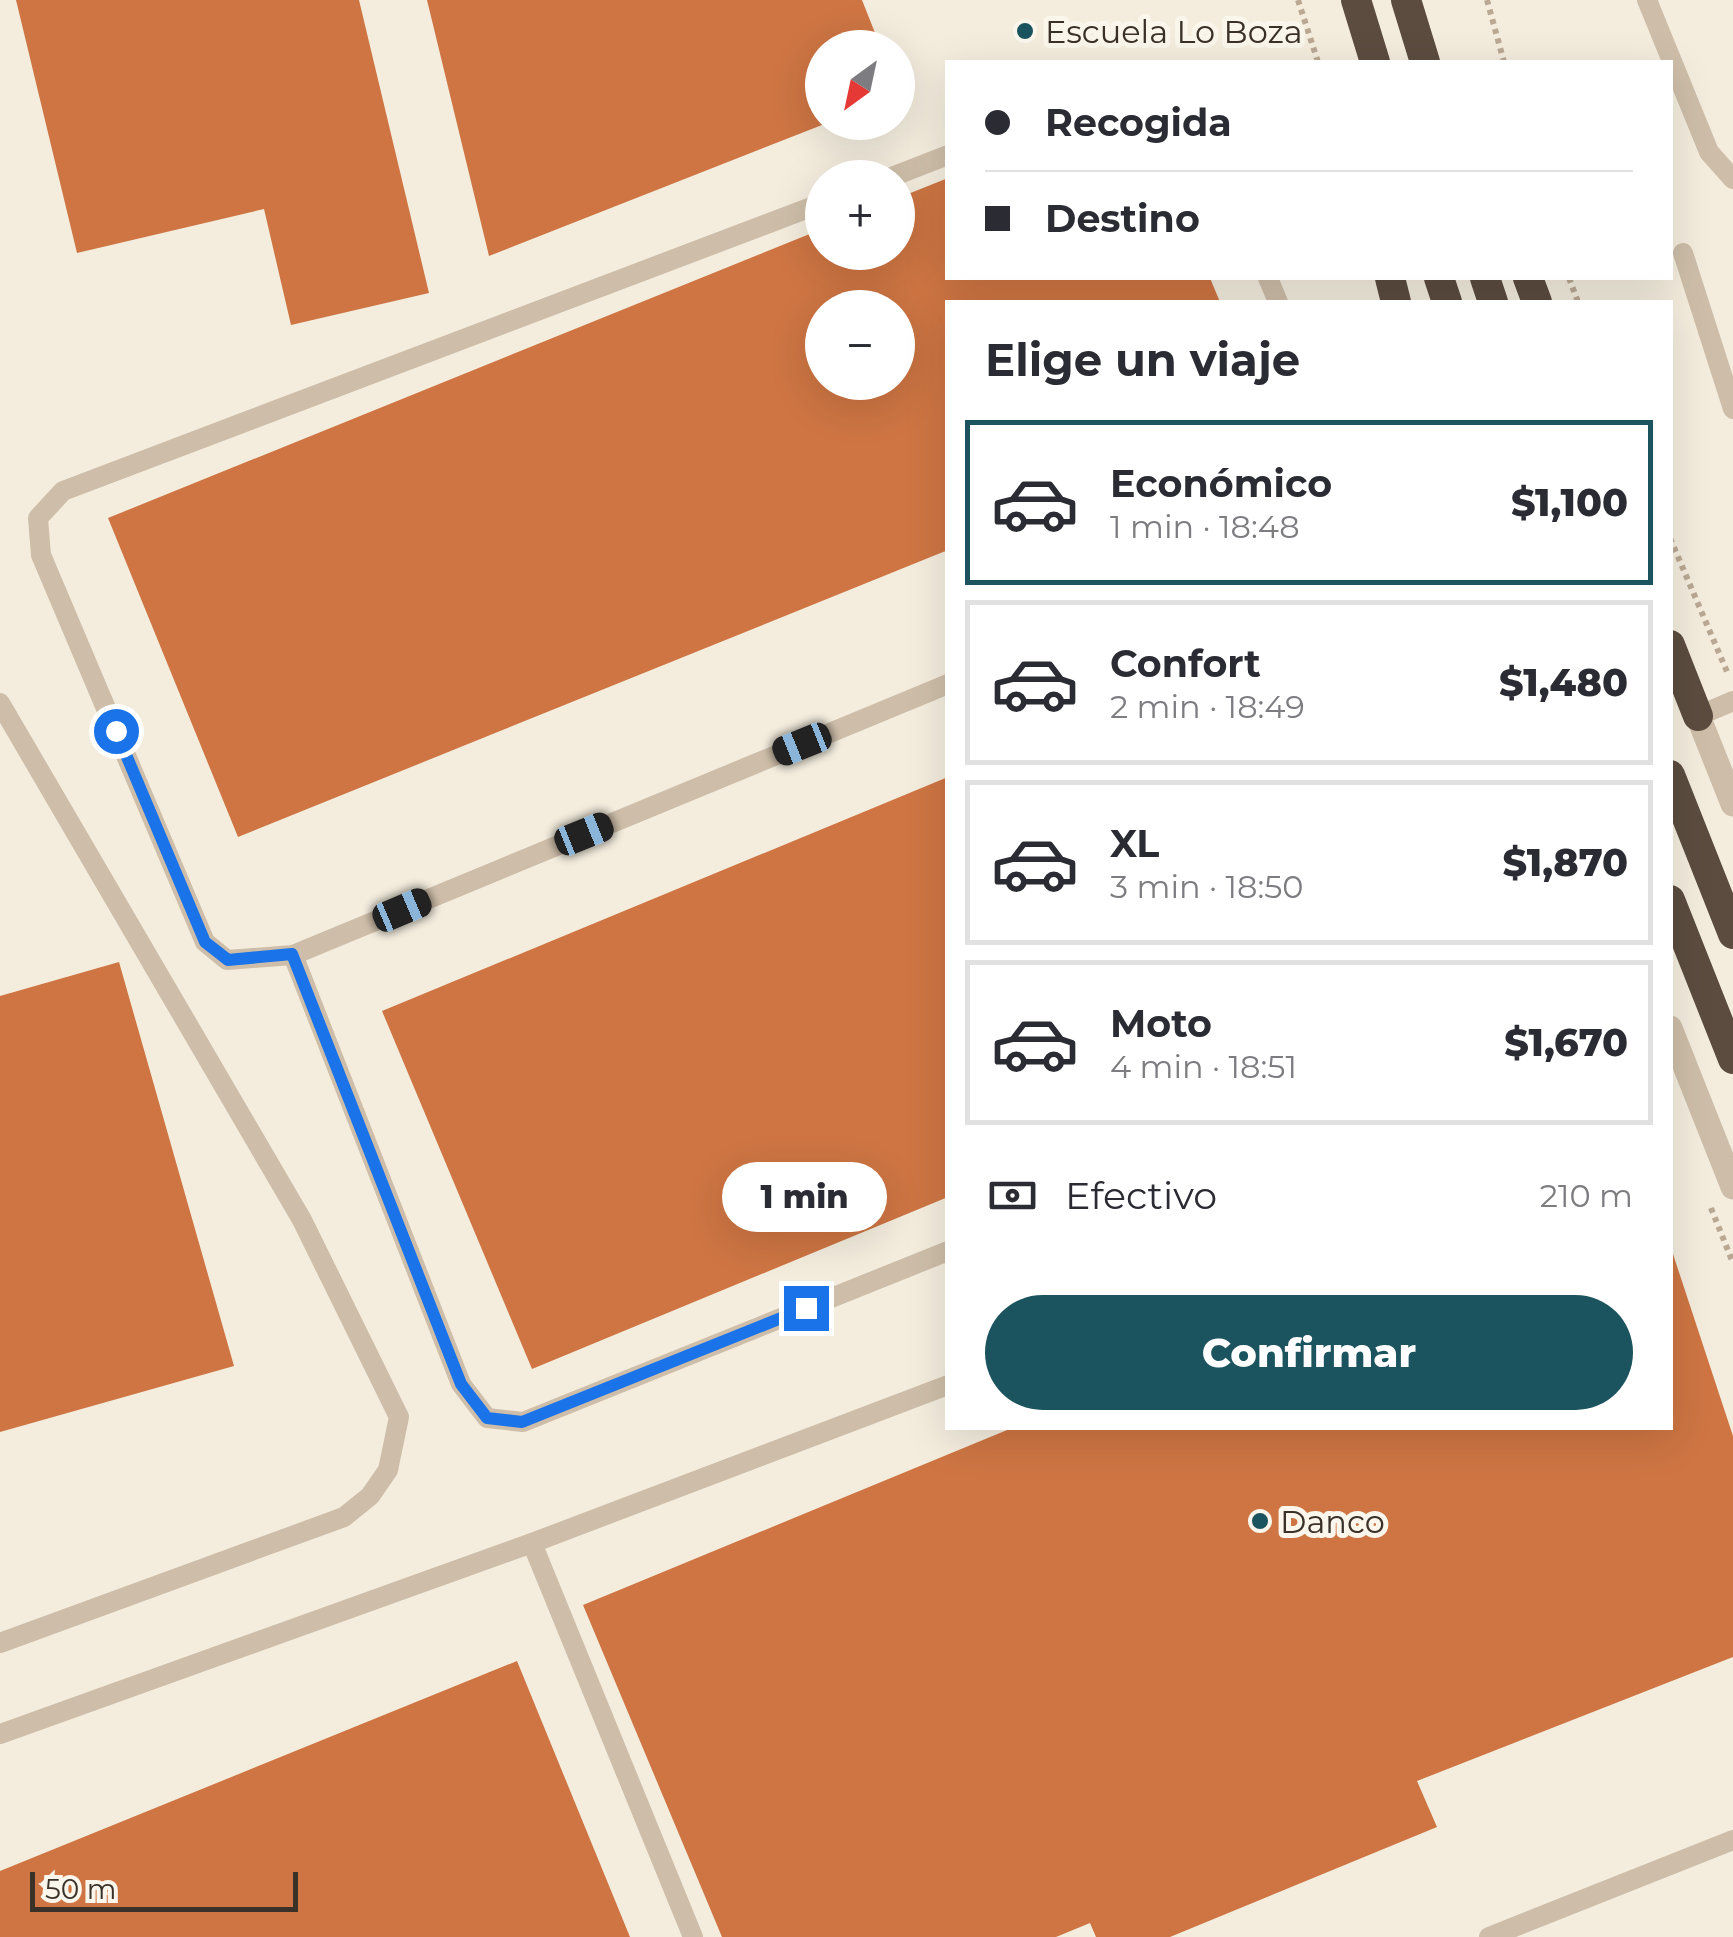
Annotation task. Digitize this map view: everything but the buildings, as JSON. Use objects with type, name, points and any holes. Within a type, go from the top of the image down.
[{"type":"highway","points":[[1406,0],[1421,50]]},
{"type":"highway","points":[[1358,8],[1366,60]]},
{"type":"highway","points":[[1358,8],[1374,60]]},
{"type":"highway","points":[[1673,653],[1698,716]]},
{"type":"highway","points":[[1673,783],[1733,934]]},
{"type":"highway","points":[[1673,908],[1733,1059]]},
{"type":"street","points":[[1698,716],[1733,804]]},
{"type":"street","points":[[1673,1036],[1733,1187]]},
{"type":"lane","points":[[1647,0],[1671,60]]},
{"type":"lane","points":[[1673,64],[1709,152],[1733,178]]},
{"type":"lane","points":[[915,168],[945,156]]},
{"type":"lane","points":[[805,209],[63,491],[38,518],[41,555],[205,942],[228,960],[292,954],[945,685]]},
{"type":"lane","points":[[1684,253],[1733,409]]},
{"type":"lane","points":[[1698,716],[1733,701]]},
{"type":"lane","points":[[0,703],[302,1220],[399,1416],[388,1470],[370,1496],[344,1517],[0,1643]]},
{"type":"lane","points":[[292,954],[461,1384],[487,1418],[522,1422],[945,1252]]},
{"type":"lane","points":[[0,1734],[532,1544],[945,1386]]},
{"type":"lane","points":[[532,1544],[693,1937]]},
{"type":"lane","points":[[1489,1937],[1733,1840]]},
{"type":"path","points":[[1298,0],[1317,60]]},
{"type":"path","points":[[1487,0],[1503,60]]},
{"type":"path","points":[[1673,545],[1733,685]]},
{"type":"place","name":"Escuela Lo Boza","points":[[1025,31]]},
{"type":"place","name":"Danco","points":[[1260,1521]]},
{"type":"route","points":[[116,731],[205,942],[228,960],[292,954],[461,1384],[487,1418],[522,1422],[806,1308]]}]
